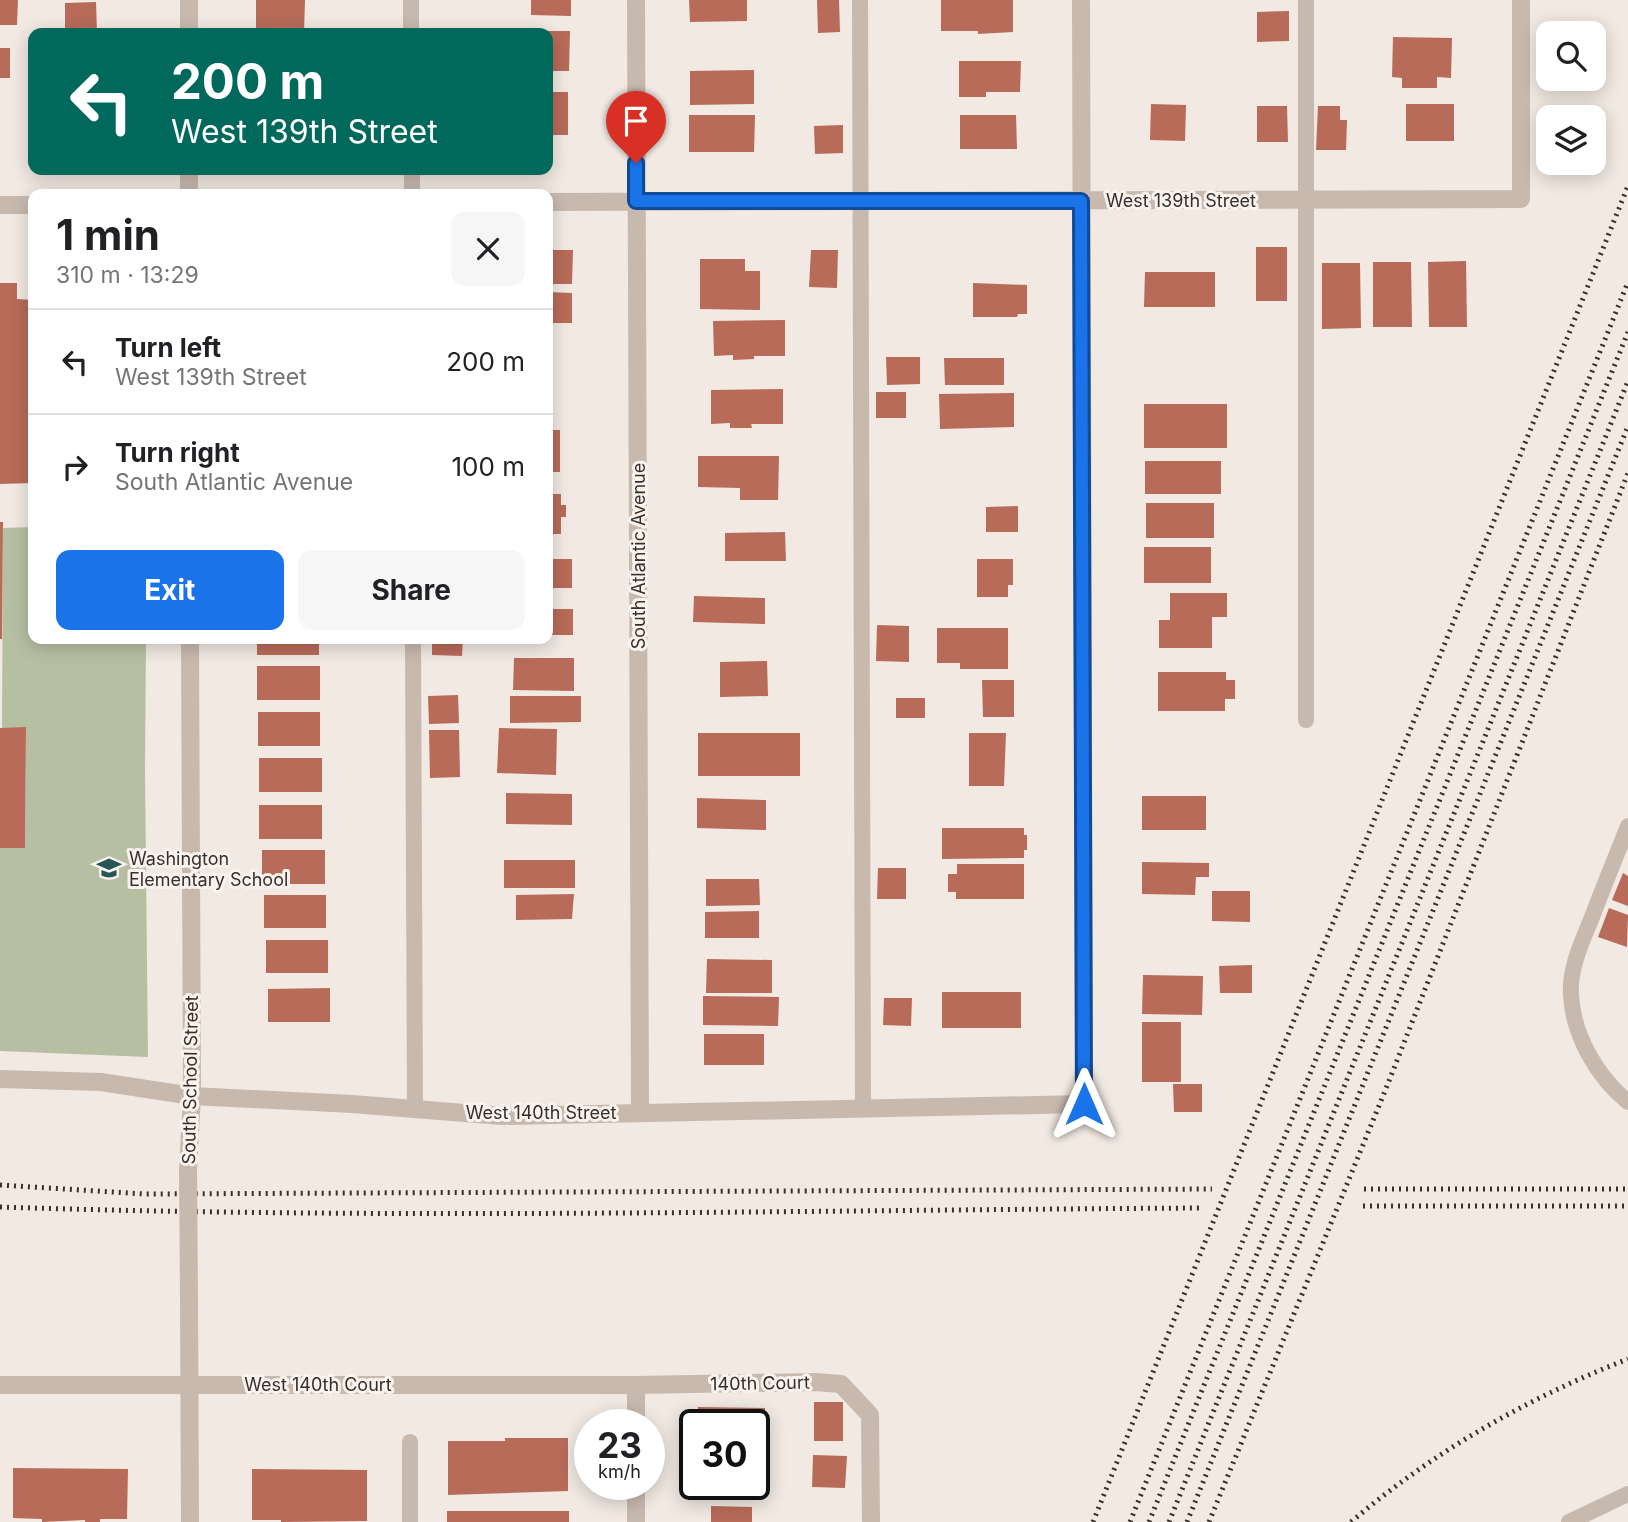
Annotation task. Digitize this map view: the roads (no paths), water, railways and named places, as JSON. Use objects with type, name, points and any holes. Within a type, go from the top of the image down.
[{"type":"street","points":[[189,0],[189,28]]},
{"type":"street","name":"South Atlantic Avenue","points":[[636,0],[640,1111]]},
{"type":"street","points":[[1081,0],[1081,201]]},
{"type":"street","name":"West 139th Street","points":[[553,202],[1521,199],[1521,0]]},
{"type":"street","name":"West 140th Street","points":[[0,1079],[101,1082],[192,1096],[502,1116],[640,1111],[1084,1104],[1081,201]]},
{"type":"street","points":[[0,205],[28,205]]},
{"type":"street","name":"South School Street","points":[[190,644],[190,1522]]},
{"type":"street","name":"140th Court","points":[[636,1385],[815,1382],[841,1384],[870,1415],[871,1522]]},
{"type":"street","name":"West 140th Court","points":[[0,1385],[636,1385]]},
{"type":"street","points":[[636,1385],[636,1409]]},
{"type":"street","points":[[636,1500],[636,1522]]},
{"type":"lane","points":[[411,0],[411,28]]},
{"type":"lane","points":[[860,0],[863,1108]]},
{"type":"lane","points":[[1306,0],[1306,720]]},
{"type":"lane","points":[[413,644],[415,1109]]},
{"type":"lane","points":[[1628,826],[1575,959],[1570,993],[1574,1017],[1584,1045],[1600,1072],[1628,1102]]},
{"type":"lane","points":[[410,1442],[410,1522]]},
{"type":"lane","points":[[1569,1522],[1628,1494]]},
{"type":"railway","points":[[1093,1522],[1628,186]]},
{"type":"railway","points":[[1130,1522],[1628,282]]},
{"type":"railway","points":[[1149,1522],[1628,332]]},
{"type":"railway","points":[[1169,1522],[1628,381]]},
{"type":"railway","points":[[1187,1522],[1628,426]]},
{"type":"railway","points":[[1209,1522],[1385,1091],[1628,473]]},
{"type":"railway","points":[[0,1185],[144,1194],[1212,1189]]},
{"type":"railway","points":[[1364,1189],[1628,1189]]},
{"type":"railway","points":[[1363,1206],[1628,1206]]},
{"type":"railway","points":[[0,1207],[451,1214],[1203,1208]]},
{"type":"railway","points":[[1351,1522],[1415,1472],[1482,1429],[1554,1391],[1628,1359]]},
{"type":"place","name":"Washington Elementary School","points":[[109,868]]}]
